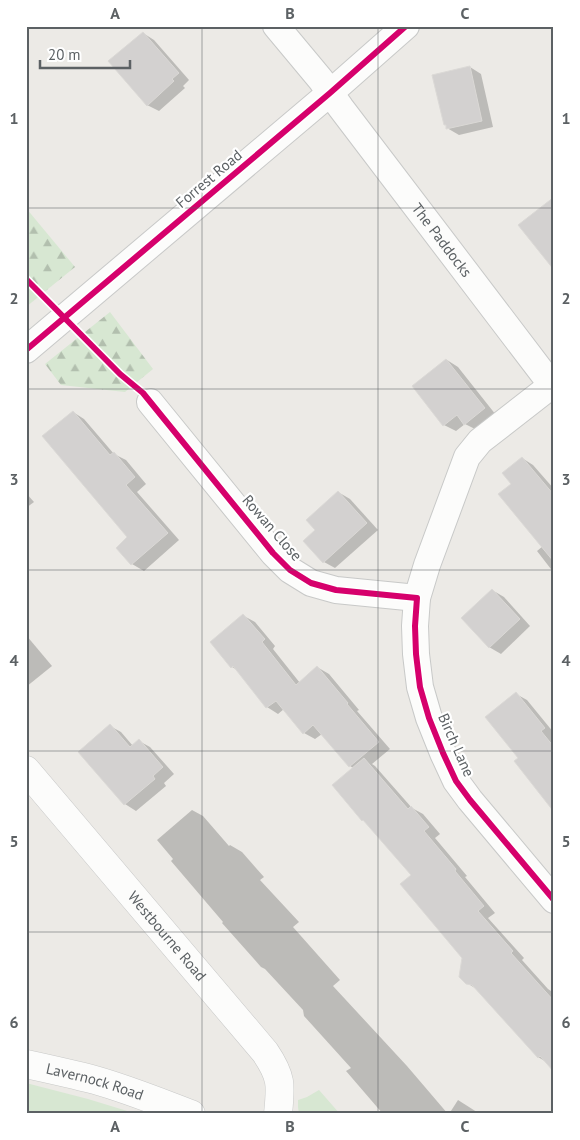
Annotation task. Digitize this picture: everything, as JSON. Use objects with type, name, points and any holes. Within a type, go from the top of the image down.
[{"type":"street","name":"The Paddocks","points":[[276,26],[321,80],[553,387]]},
{"type":"street","name":"Forrest Road","points":[[26,350],[330,93],[406,26]]},
{"type":"street","name":"Birch Lane","points":[[553,387],[480,441],[467,457],[427,564],[417,598],[415,626],[420,687],[429,718],[456,781],[554,900]]},
{"type":"street","name":"Rowan Close","points":[[150,402],[273,553],[290,570],[311,583],[336,590],[417,598]]},
{"type":"street","name":"Westbourne Road","points":[[26,770],[265,1052],[274,1065],[279,1077],[278,1114]]},
{"type":"street","name":"Lavernock Road","points":[[26,1064],[96,1080],[151,1098],[190,1114]]},
{"type":"green space","points":[[26,208],[75,267],[26,307]]},
{"type":"green space","points":[[110,312],[153,369],[125,392],[61,385],[45,364]]},
{"type":"green space","points":[[26,1083],[88,1099],[137,1114],[26,1114]]},
{"type":"green space","points":[[319,1090],[340,1114],[299,1114],[298,1100]]},
{"type":"building","points":[[143,32],[179,73],[172,79],[174,81],[147,106],[108,61]]},
{"type":"building","points":[[470,66],[482,121],[446,129],[432,75]]},
{"type":"building","points":[[554,197],[554,270],[518,225]]},
{"type":"building","points":[[446,359],[485,408],[464,425],[457,415],[443,426],[412,386]]},
{"type":"building","points":[[73,411],[110,455],[114,452],[135,477],[126,485],[168,533],[131,565],[116,548],[127,537],[42,436]]},
{"type":"building","points":[[522,457],[554,495],[554,562],[498,494],[511,484],[502,473]]},
{"type":"building","points":[[338,491],[367,523],[323,563],[303,541],[315,530],[306,520]]},
{"type":"building","points":[[492,589],[520,619],[489,648],[461,618]]},
{"type":"building","points":[[243,614],[265,639],[262,642],[296,685],[317,666],[379,742],[349,767],[313,725],[303,734],[276,701],[266,708],[233,666],[231,668],[210,642]]},
{"type":"building","points":[[516,692],[545,728],[541,731],[554,747],[554,812],[514,761],[518,758],[485,717]]},
{"type":"building","points":[[110,724],[130,747],[139,739],[163,767],[153,776],[155,779],[124,805],[78,752]]},
{"type":"building","points":[[364,758],[408,809],[411,806],[429,827],[424,831],[484,906],[478,911],[513,951],[511,953],[554,1001],[554,1072],[540,1056],[538,1058],[472,985],[466,984],[459,977],[462,958],[400,884],[411,875],[332,785]]},
{"type":"cycle path","points":[[26,350],[330,93],[406,26]]},
{"type":"cycle path","points":[[26,279],[120,374],[143,393],[273,553],[290,570],[311,583],[336,590],[417,598],[415,626],[420,687],[429,718],[443,753],[456,781],[470,800],[554,900]]}]
